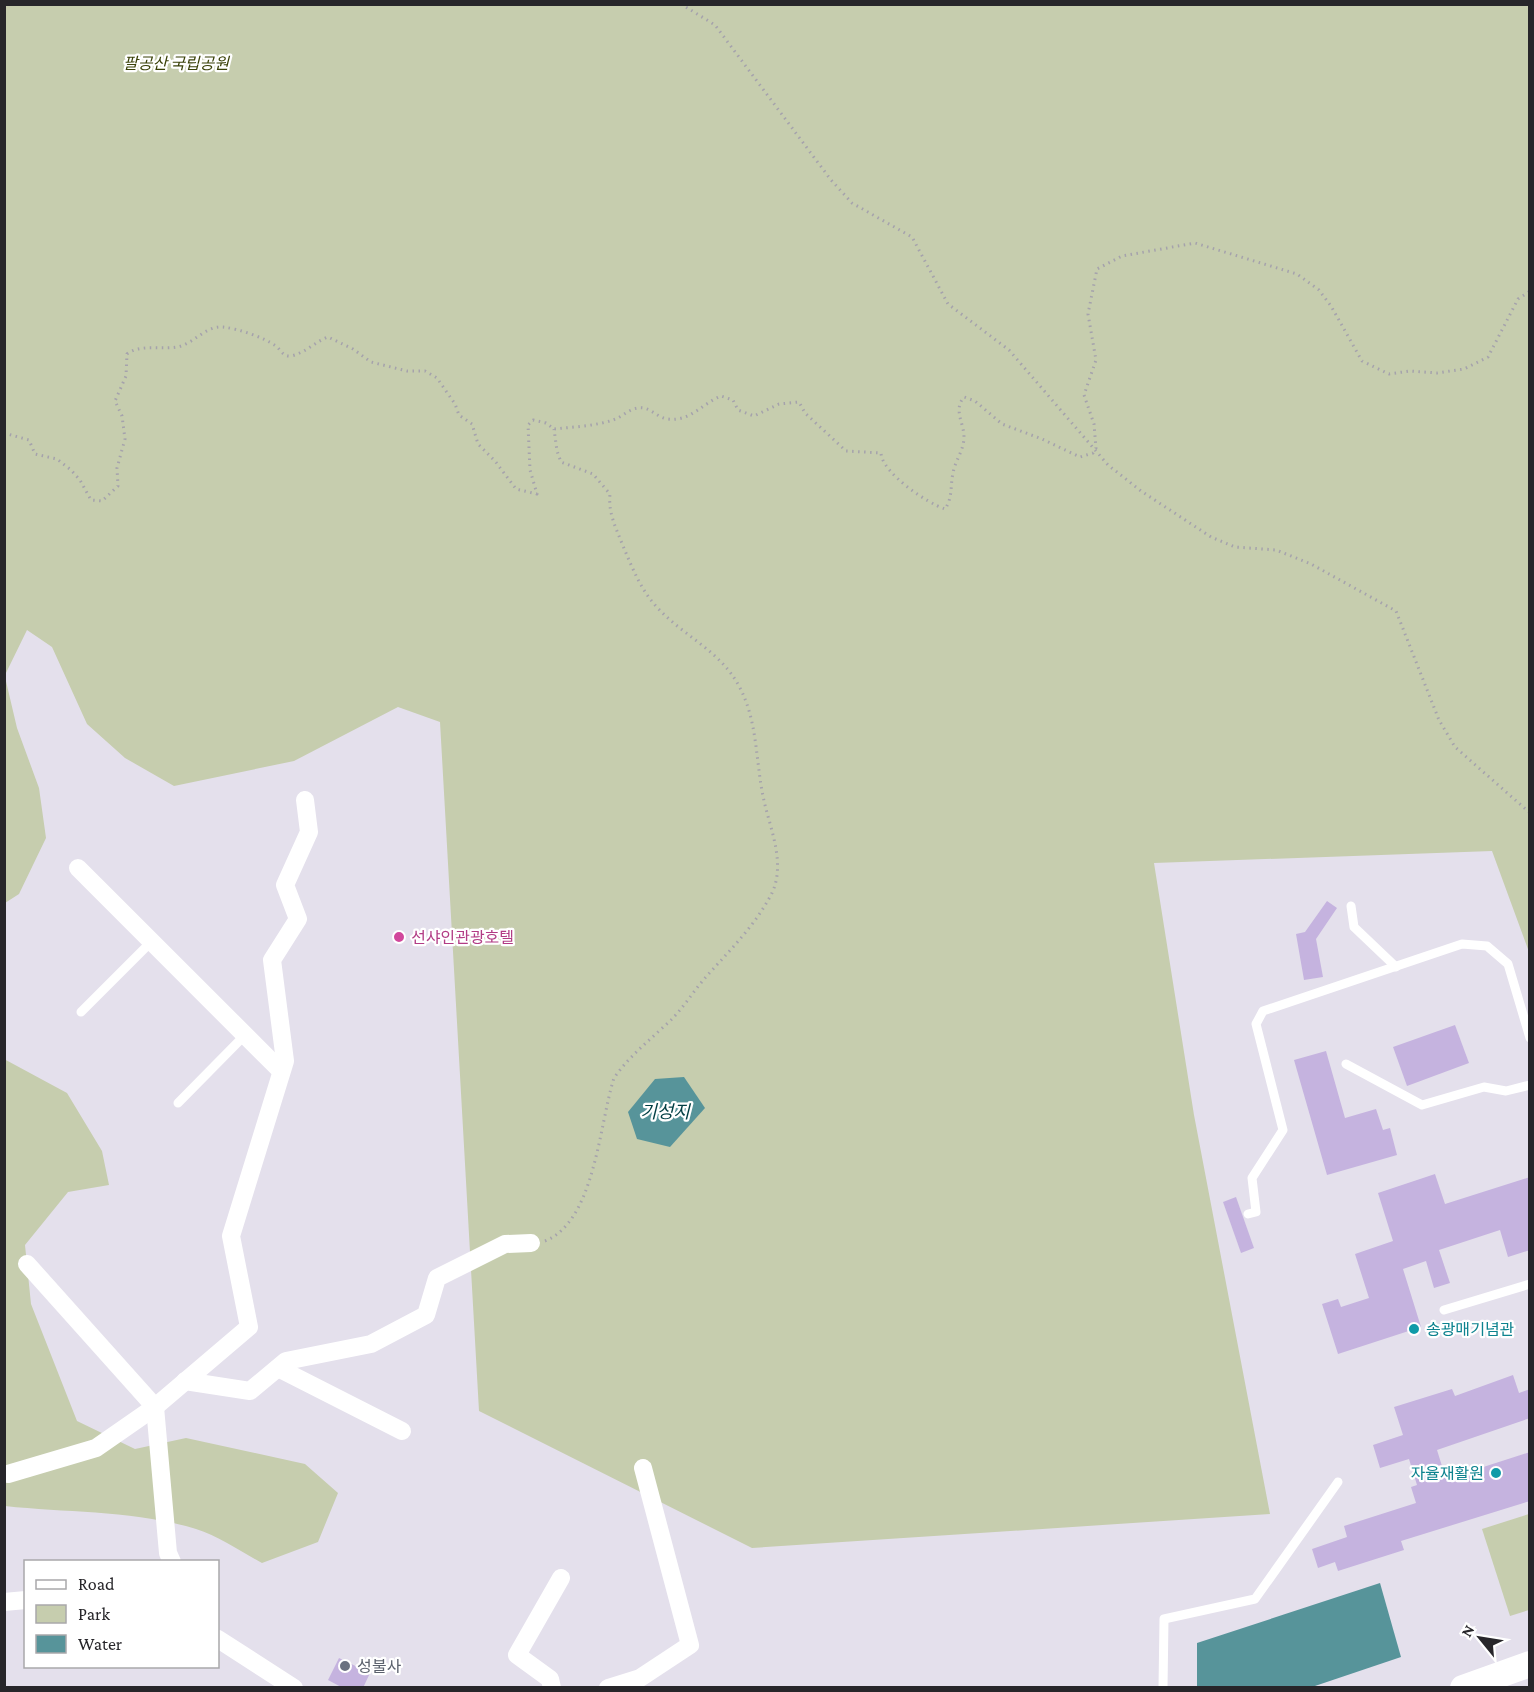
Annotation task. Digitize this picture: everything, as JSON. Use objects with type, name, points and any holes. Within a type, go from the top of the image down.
[{"type":"main road","points":[[1463,1688],[1530,1666]]},
{"type":"street","points":[[8,1474],[96,1448],[155,1407],[249,1327],[231,1236],[285,1061],[272,960],[298,919],[285,885],[309,832],[304,800]]},
{"type":"street","points":[[78,868],[281,1071]]},
{"type":"street","points":[[185,1381],[250,1391],[286,1361],[371,1344],[426,1315],[437,1278],[505,1244],[531,1243]]},
{"type":"street","points":[[27,1264],[155,1407],[168,1554],[171,1560]]},
{"type":"street","points":[[278,1368],[402,1431]]},
{"type":"street","points":[[608,1688],[640,1678],[690,1645],[643,1468]]},
{"type":"street","points":[[552,1688],[550,1679],[517,1655],[561,1578]]},
{"type":"street","points":[[4,1602],[24,1600]]},
{"type":"street","points":[[219,1640],[294,1688]]},
{"type":"street","points":[[1508,1688],[1530,1666]]},
{"type":"lane","points":[[1351,906],[1354,927],[1396,967]]},
{"type":"lane","points":[[81,1012],[151,942]]},
{"type":"lane","points":[[1248,1214],[1256,1212],[1252,1178],[1283,1130],[1256,1024],[1263,1011],[1462,944],[1487,946],[1508,964],[1530,1038]]},
{"type":"lane","points":[[178,1103],[245,1035]]},
{"type":"lane","points":[[1346,1064],[1422,1105],[1484,1087],[1506,1091],[1530,1084]]},
{"type":"lane","points":[[1444,1310],[1530,1284]]},
{"type":"lane","points":[[1163,1688],[1164,1619],[1255,1599],[1338,1482]]},
{"type":"path","points":[[681,4],[716,25],[751,76],[838,188],[852,203],[912,237],[948,304],[1009,350],[1108,465],[1141,491],[1211,537],[1235,547],[1276,550],[1285,553],[1311,564],[1396,611],[1439,720],[1455,747],[1530,813]]},
{"type":"path","points":[[1095,450],[1094,424],[1084,395],[1096,360],[1088,314],[1097,269],[1122,256],[1195,243],[1297,274],[1318,290],[1331,306],[1362,361],[1389,374],[1410,371],[1437,373],[1464,369],[1488,357],[1518,299],[1530,291]]},
{"type":"path","points":[[4,433],[29,440],[35,454],[57,459],[80,480],[91,500],[102,501],[118,486],[117,468],[125,439],[122,416],[115,401],[126,376],[127,354],[133,349],[168,349],[183,345],[205,331],[222,327],[253,336],[289,356],[328,337],[353,349],[371,362],[406,371],[425,371],[437,378],[455,404],[459,415],[472,424],[478,444],[495,461],[516,489],[537,494],[530,470],[528,425],[533,420],[546,423],[554,429],[561,462],[593,474],[610,494],[609,509],[639,583],[656,606],[681,630],[714,652],[738,684],[747,704],[756,739],[758,778],[777,855],[778,877],[772,892],[745,934],[671,1019],[624,1063],[614,1078],[584,1199],[560,1235],[540,1243],[531,1243]]},
{"type":"path","points":[[554,429],[613,420],[639,408],[649,409],[667,419],[674,419],[699,412],[721,396],[733,400],[738,410],[754,416],[779,404],[799,402],[805,414],[846,451],[881,453],[881,458],[894,477],[945,509],[952,494],[952,474],[964,438],[959,404],[964,397],[975,401],[1002,424],[1080,457],[1095,450]]},
{"type":"green space","name":"팔공산 국립공원","points":[[5,5],[1529,5],[1529,952],[1492,851],[1154,863],[1194,1115],[1270,1514],[752,1548],[479,1411],[440,722],[398,707],[294,761],[174,786],[125,758],[87,724],[52,647],[27,630],[5,675]]},
{"type":"green space","points":[[5,677],[17,728],[39,788],[46,838],[19,894],[5,903]]},
{"type":"green space","points":[[4,1059],[67,1093],[102,1151],[109,1185],[68,1192],[25,1245],[31,1304],[77,1421],[135,1449],[186,1438],[305,1464],[338,1493],[318,1542],[262,1563],[213,1536],[173,1523],[125,1515],[5,1506]]},
{"type":"green space","points":[[1529,1514],[1529,1610],[1510,1616],[1482,1529]]},
{"type":"water","name":"기성지","points":[[684,1077],[705,1108],[670,1147],[637,1139],[628,1112],[655,1079]]},
{"type":"water","points":[[1380,1583],[1401,1657],[1312,1687],[1197,1687],[1197,1643]]},
{"type":"building","points":[[1327,901],[1337,908],[1316,939],[1323,977],[1304,980],[1296,934],[1305,932]]},
{"type":"building","points":[[1455,1025],[1469,1063],[1407,1086],[1393,1047]]},
{"type":"building","points":[[1326,1051],[1345,1118],[1376,1109],[1383,1130],[1390,1128],[1397,1155],[1327,1175],[1294,1060]]},
{"type":"building","points":[[1435,1174],[1445,1204],[1530,1177],[1530,1250],[1508,1257],[1500,1230],[1439,1250],[1450,1283],[1434,1288],[1426,1261],[1403,1269],[1421,1327],[1338,1354],[1322,1304],[1338,1299],[1341,1307],[1369,1298],[1355,1254],[1393,1241],[1378,1193]]},
{"type":"building","points":[[1236,1197],[1254,1248],[1241,1253],[1223,1202]]},
{"type":"building","name":"자율재활원","points":[[1513,1375],[1519,1393],[1530,1389],[1530,1418],[1437,1450],[1446,1479],[1530,1452],[1530,1501],[1401,1541],[1404,1550],[1338,1571],[1335,1562],[1318,1568],[1312,1549],[1347,1537],[1344,1526],[1416,1503],[1411,1487],[1417,1485],[1409,1459],[1380,1468],[1373,1445],[1403,1435],[1394,1407],[1452,1389],[1455,1396]]},
{"type":"building","name":"성불사","points":[[339,1658],[370,1673],[363,1688],[343,1688],[328,1680]]},
{"type":"place","name":"선샤인관광호텔","points":[[399,937]]},
{"type":"place","name":"송광매기념관","points":[[1414,1329]]},
{"type":"place","name":"자율재활원","points":[[1496,1473]]},
{"type":"place","name":"성불사","points":[[345,1666]]}]
